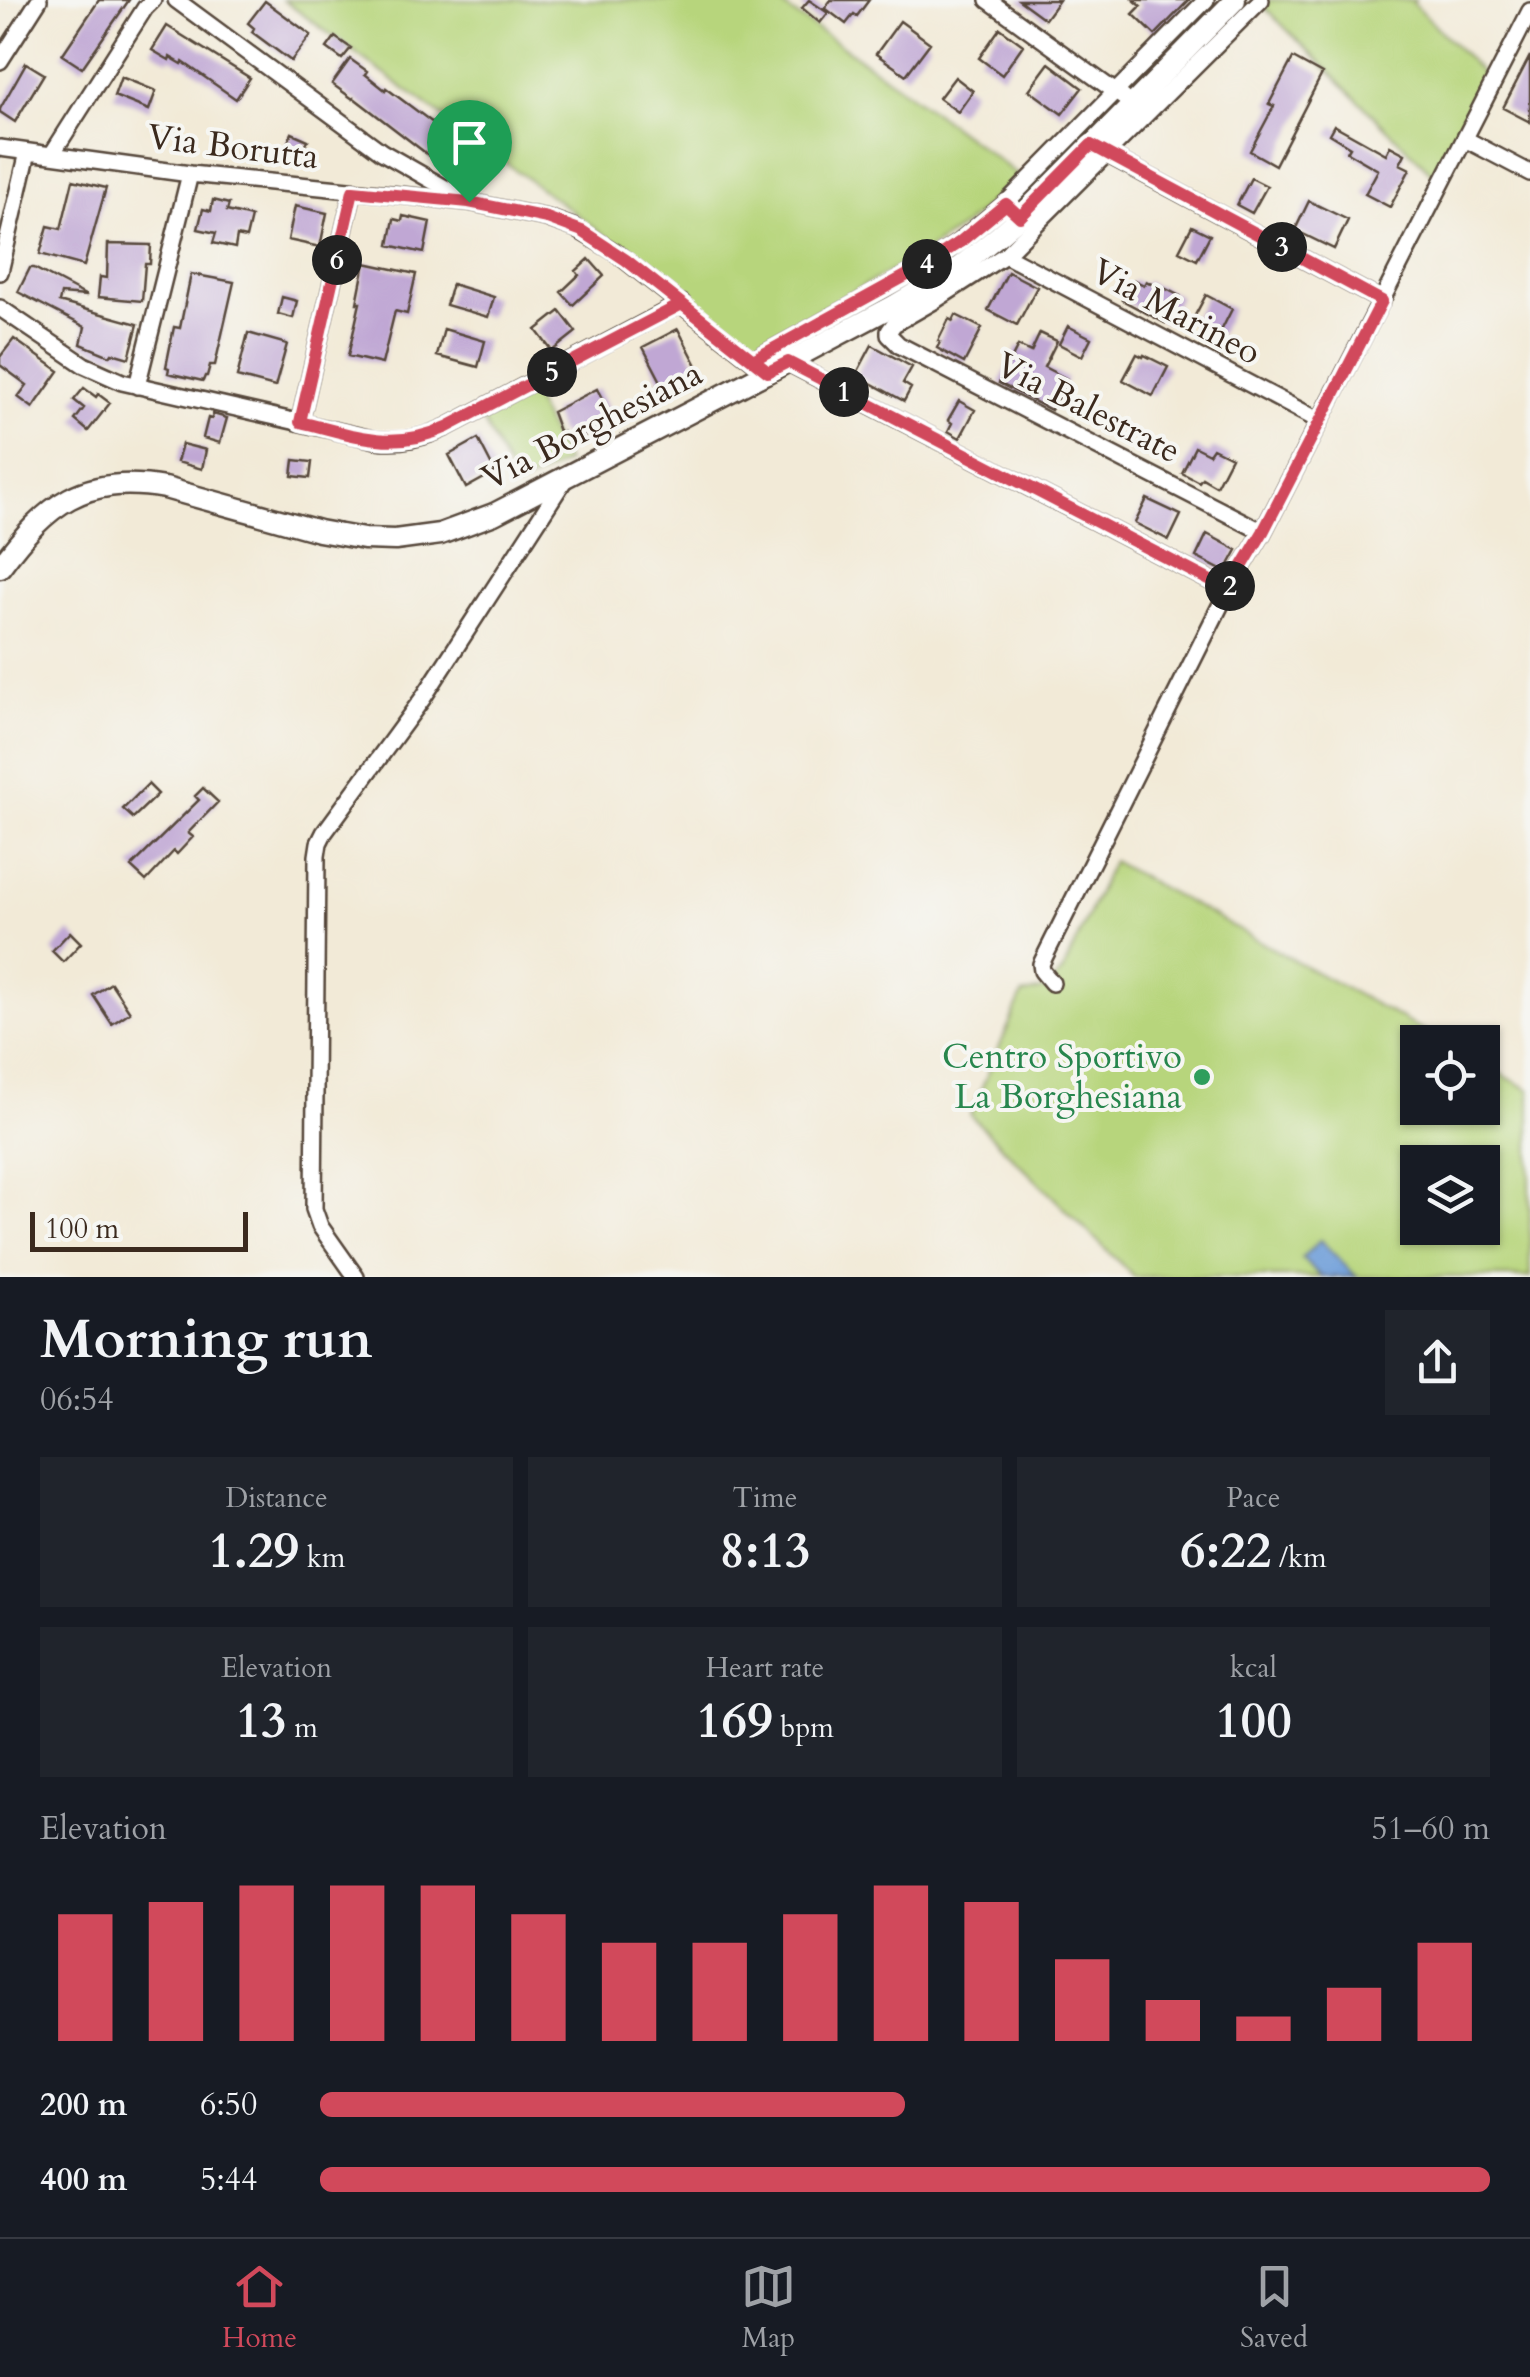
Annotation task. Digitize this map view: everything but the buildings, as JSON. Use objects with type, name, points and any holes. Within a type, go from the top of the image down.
[{"type":"street","points":[[0,61],[38,0]]},
{"type":"street","points":[[52,154],[153,0]]},
{"type":"street","points":[[176,0],[382,152],[469,202]]},
{"type":"street","points":[[988,0],[1124,98]]},
{"type":"street","name":"Via Borghesiana","points":[[0,566],[53,508],[81,492],[115,484],[166,488],[320,532],[385,540],[425,536],[464,526],[519,503],[760,366],[1013,210],[1100,150],[1124,98],[1206,0]]},
{"type":"street","name":"Via Borghesiana","points":[[760,366],[788,362],[960,266],[1124,98],[1235,0]]},
{"type":"street","name":"Via Borghesiana","points":[[889,335],[894,324],[1004,255],[1100,150],[1260,0]]},
{"type":"street","points":[[1052,983],[1042,964],[1228,590],[1263,532],[1530,11]]},
{"type":"street","points":[[1465,138],[1530,173]]},
{"type":"street","name":"Via Borutta","points":[[0,148],[190,174],[469,202],[536,215],[575,228],[615,252],[760,366]]},
{"type":"street","points":[[1100,150],[1382,301]]},
{"type":"street","points":[[0,272],[28,152]]},
{"type":"street","points":[[138,386],[190,174]]},
{"type":"street","points":[[300,422],[353,191]]},
{"type":"street","name":"Via Marineo","points":[[1004,255],[1320,421]]},
{"type":"street","points":[[0,308],[84,364],[116,380],[376,440],[398,441],[447,427],[682,304]]},
{"type":"street","name":"Via Balestrate","points":[[889,335],[899,345],[1263,532]]},
{"type":"street","points":[[788,362],[1228,590]]},
{"type":"street","points":[[356,1277],[320,1226],[314,1209],[319,844],[423,698],[566,477]]},
{"type":"green space","points":[[283,0],[775,0],[1019,176],[961,228],[913,259],[755,345]]},
{"type":"green space","points":[[1270,0],[1415,0],[1413,3],[1483,74],[1437,178],[1264,7]]},
{"type":"green space","points":[[530,392],[566,462],[517,487],[481,417]]},
{"type":"green space","name":"Centro Sportivo La Borghesiana","points":[[1112,861],[1413,1025],[1400,1025],[1400,1125],[1500,1125],[1500,1073],[1530,1090],[1530,1277],[1134,1277],[970,1115],[1022,995],[1046,989],[1063,971]]},
{"type":"water","points":[[1320,1240],[1357,1277],[1321,1277],[1302,1258]]},
{"type":"place","name":"Centro Sportivo La Borghesiana","points":[[1202,1077]]},
{"type":"route","points":[[469,202],[353,191],[300,422],[376,440],[426,436],[682,304],[753,360],[920,268],[960,242],[1006,204],[1020,217],[1091,145],[1382,301],[1263,532],[1228,590],[788,362],[768,372],[682,304],[626,260],[582,231],[547,218],[469,202]]}]
